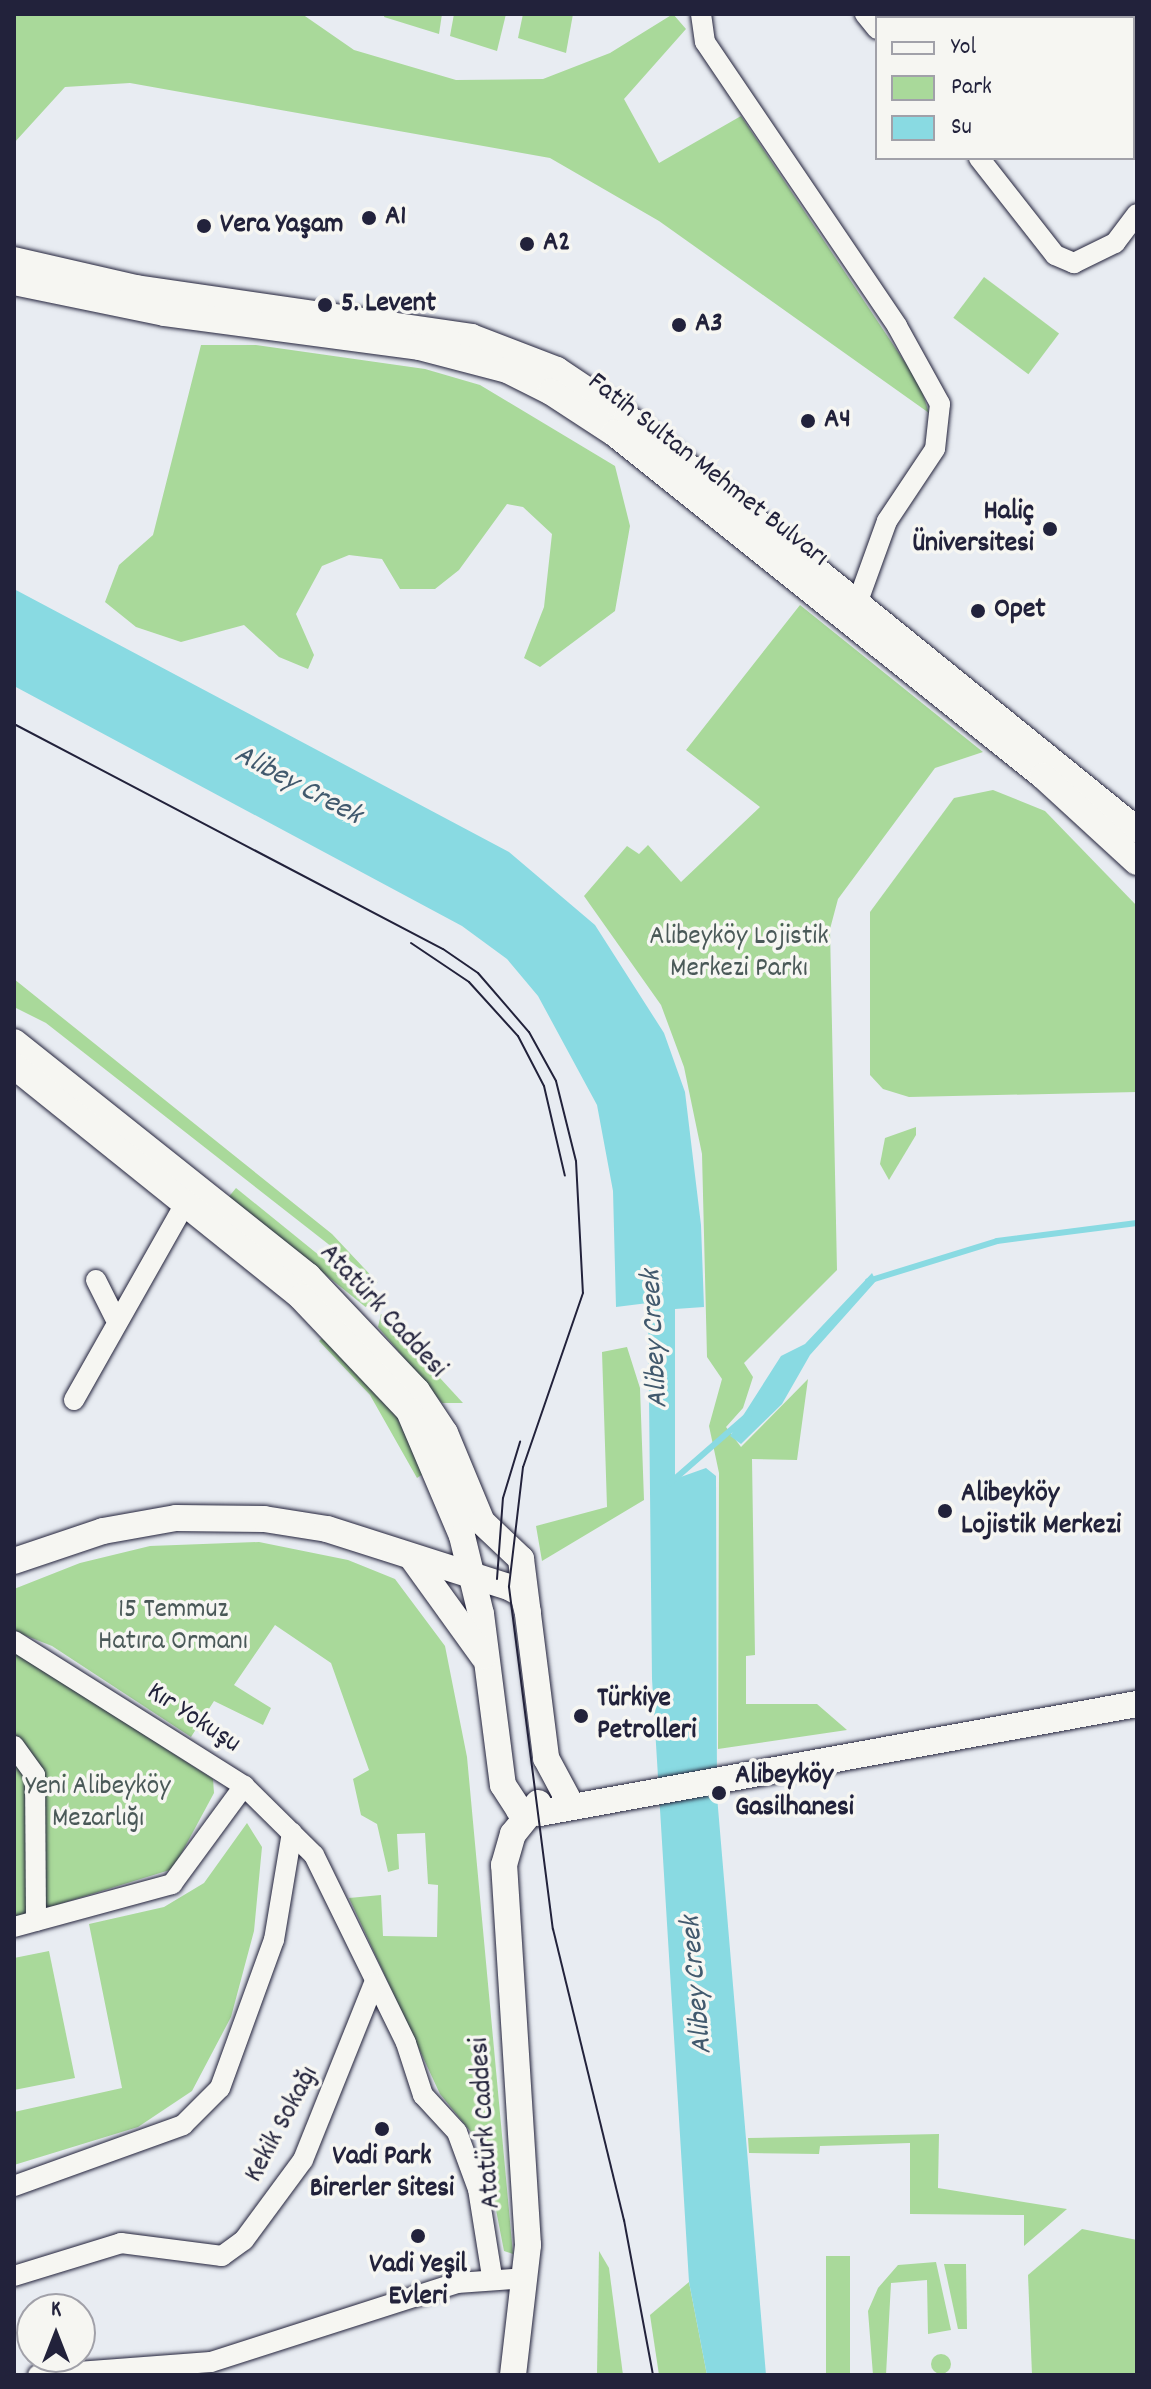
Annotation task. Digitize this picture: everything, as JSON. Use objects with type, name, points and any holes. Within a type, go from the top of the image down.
[{"type":"main road","name":"Fatih Sultan Mehmet Bulvarı","points":[[14,260],[136,288],[425,328],[515,351],[594,393],[858,601],[1137,830]]},
{"type":"main road","name":"Fatih Sultan Mehmet Bulvarı","points":[[14,282],[165,313],[434,350],[507,370],[551,392],[614,433],[1043,776],[1137,862]]},
{"type":"main road","name":"Atatürk Caddesi","points":[[14,1042],[296,1266],[394,1363],[445,1433],[482,1522],[521,1559],[550,1775],[570,1803]]},
{"type":"main road","name":"Atatürk Caddesi","points":[[14,1066],[301,1297],[394,1391],[441,1476],[473,1579],[507,1798],[530,1813]]},
{"type":"main road","points":[[14,1561],[103,1531],[176,1518],[327,1529],[523,1595],[531,1623]]},
{"type":"main road","points":[[413,1559],[483,1656]]},
{"type":"main road","points":[[1017,1722],[1137,1688]]},
{"type":"main road","points":[[530,1813],[570,1803],[1017,1722],[1137,1704]]},
{"type":"main road","name":"Atatürk Caddesi","points":[[499,1762],[527,2278],[513,2375]]},
{"type":"main road","name":"Atatürk Caddesi","points":[[504,1865],[550,1775]]},
{"type":"street","points":[[701,14],[705,42],[897,326],[940,404],[935,449],[887,521],[858,601]]},
{"type":"street","points":[[981,160],[1055,255],[1074,263],[1115,243],[1137,214]]},
{"type":"street","points":[[74,1400],[115,1318],[186,1202]]},
{"type":"street","points":[[96,1280],[115,1318]]},
{"type":"street","name":"Kır Yokuşu","points":[[14,1641],[244,1786],[314,1855],[423,2095],[457,2132],[478,2189],[492,2276]]},
{"type":"street","points":[[14,1746],[26,1755],[38,1798],[36,1921]]},
{"type":"street","points":[[14,1927],[172,1884],[244,1786]]},
{"type":"street","points":[[14,2186],[183,2125],[220,2088],[274,1940],[292,1832]]},
{"type":"street","name":"Kekik Sokağı","points":[[14,2276],[121,2243],[222,2256],[244,2240],[303,2160],[374,1983]]},
{"type":"street","points":[[96,2371],[211,2362],[348,2313],[492,2276],[527,2278]]},
{"type":"street","points":[[38,2375],[65,2373]]},
{"type":"green space","points":[[14,14],[302,14],[354,50],[456,80],[543,79],[610,53],[673,14],[686,29],[624,99],[659,163],[741,116],[920,385],[929,413],[659,221],[550,158],[130,83],[65,87],[14,143]]},
{"type":"green space","points":[[385,14],[442,14],[439,34],[384,17]]},
{"type":"green space","points":[[454,14],[506,14],[497,51],[450,36]]},
{"type":"green space","points":[[523,14],[573,14],[566,53],[518,38]]},
{"type":"green space","points":[[984,277],[1059,334],[1028,374],[953,318]]},
{"type":"green space","points":[[201,345],[256,345],[425,369],[480,385],[615,466],[630,526],[615,611],[540,667],[524,658],[544,607],[552,534],[523,507],[507,504],[459,570],[435,589],[400,589],[382,559],[349,555],[322,566],[296,614],[314,655],[308,669],[279,657],[244,625],[181,642],[136,627],[105,602],[119,565],[153,535]]},
{"type":"green space","name":"Alibeyköy Lojistik Merkezi Parkı","points":[[800,605],[983,752],[935,768],[838,899],[830,929],[837,1270],[744,1363],[753,1377],[743,1408],[726,1427],[741,1447],[808,1379],[797,1460],[752,1459],[755,1655],[746,1656],[746,1704],[817,1704],[847,1730],[718,1749],[719,1473],[709,1426],[722,1379],[707,1357],[702,1154],[684,1067],[661,1005],[584,896],[627,846],[639,854],[648,845],[681,882],[760,807],[686,750]]},
{"type":"green space","points":[[993,790],[1045,811],[1137,906],[1137,1092],[909,1097],[883,1089],[870,1075],[870,912],[954,798]]},
{"type":"green space","points":[[14,979],[332,1234],[378,1283],[46,1023],[14,1007]]},
{"type":"green space","points":[[916,1127],[916,1135],[889,1180],[880,1164],[885,1138]]},
{"type":"green space","points":[[236,1188],[373,1299],[366,1307],[229,1197]]},
{"type":"green space","points":[[381,1314],[463,1403],[442,1403],[378,1327]]},
{"type":"green space","points":[[324,1336],[393,1408],[423,1474],[417,1478],[370,1395],[319,1341]]},
{"type":"green space","points":[[627,1347],[640,1388],[644,1500],[542,1561],[536,1526],[607,1507],[602,1352]]},
{"type":"green space","name":"15 Temmuz Hatıra Ormanı","points":[[259,1542],[348,1560],[395,1579],[445,1646],[467,1757],[513,2254],[504,2251],[484,2148],[440,2094],[349,1898],[381,1895],[383,1936],[437,1937],[438,1885],[428,1884],[425,1833],[397,1834],[399,1869],[388,1872],[377,1824],[361,1815],[353,1779],[369,1770],[331,1663],[275,1625],[234,1685],[271,1708],[263,1725],[214,1701],[191,1737],[52,1646],[14,1631],[14,1589],[80,1563],[150,1546]]},
{"type":"green space","name":"Yeni Alibeyköy Mezarlığı","points":[[14,1651],[213,1779],[214,1793],[173,1869],[14,1918]]},
{"type":"green space","points":[[247,1823],[262,1847],[254,1931],[231,2017],[192,2091],[138,2127],[14,2165],[14,2112],[122,2088],[89,1924],[164,1907],[204,1883]]},
{"type":"green space","points":[[49,1951],[75,2078],[14,2090],[14,1958]]},
{"type":"green space","points":[[939,2134],[938,2188],[1067,2209],[1024,2246],[1024,2215],[910,2214],[910,2143],[820,2146],[819,2154],[749,2153],[748,2138]]},
{"type":"green space","points":[[1082,2229],[1137,2240],[1137,2375],[1032,2375],[1028,2275]]},
{"type":"green space","points":[[599,2251],[609,2268],[623,2375],[597,2375]]},
{"type":"green space","points":[[826,2256],[850,2256],[850,2375],[826,2375]]},
{"type":"green space","points":[[936,2262],[951,2330],[928,2334],[927,2280],[891,2283],[886,2375],[873,2375],[868,2311],[878,2288],[898,2265]]},
{"type":"green space","points":[[944,2264],[966,2264],[967,2329],[958,2329]]},
{"type":"green space","points":[[689,2282],[707,2375],[659,2375],[650,2315]]},
{"type":"green space","points":[[941,2354],[948,2357],[951,2364],[948,2371],[941,2374],[934,2371],[931,2364],[934,2357]]},
{"type":"water","name":"Alibey Creek","points":[[14,589],[509,852],[595,925],[664,1033],[685,1092],[701,1225],[704,1307],[675,1309],[675,1479],[706,1468],[716,1476],[717,1796],[766,2375],[707,2375],[689,2282],[652,1679],[648,1303],[616,1307],[613,1191],[597,1105],[538,996],[507,959],[462,926],[14,686]]},
{"type":"water","points":[[872,1273],[876,1281],[810,1355],[782,1404],[741,1444],[730,1436],[781,1356],[805,1344]]},
{"type":"waterway","points":[[868,1281],[997,1241],[1137,1223]]},
{"type":"waterway","points":[[670,1483],[749,1414]]},
{"type":"tram line","points":[[14,724],[443,949],[478,973],[529,1032],[556,1081],[576,1161],[583,1293],[523,1467],[509,1587],[553,1929],[624,2220],[653,2375]]},
{"type":"tram line","points":[[411,943],[469,982],[518,1036],[544,1086],[565,1176]]},
{"type":"tram line","points":[[497,1579],[503,1498],[520,1442]]},
{"type":"place","name":"A1","points":[[369,218]]},
{"type":"place","name":"Vera Yaşam","points":[[204,226]]},
{"type":"place","name":"A2","points":[[527,244]]},
{"type":"place","name":"5. Levent","points":[[325,305]]},
{"type":"place","name":"A3","points":[[679,325]]},
{"type":"place","name":"A4","points":[[808,421]]},
{"type":"place","name":"Haliç Üniversitesi","points":[[1050,529]]},
{"type":"place","name":"Opet","points":[[978,611]]},
{"type":"place","name":"Alibeyköy Lojistik Merkezi","points":[[945,1511]]},
{"type":"place","name":"Türkiye Petrolleri","points":[[581,1716]]},
{"type":"place","name":"Alibeyköy Gasilhanesi","points":[[719,1793]]},
{"type":"place","name":"Vadi Park Birerler Sitesi","points":[[382,2129]]},
{"type":"place","name":"Vadi Yeşil Evleri","points":[[418,2236]]}]
